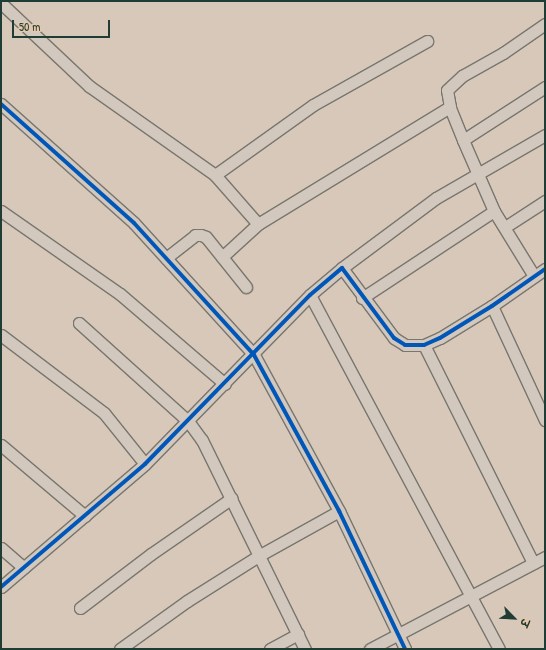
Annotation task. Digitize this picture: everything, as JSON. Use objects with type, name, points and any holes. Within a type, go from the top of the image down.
[{"type":"street","points":[[1,3],[89,86],[215,174],[258,224]]},
{"type":"street","points":[[534,276],[494,211],[450,107],[447,90],[452,83],[503,53],[545,24]]},
{"type":"street","points":[[215,174],[313,105],[427,41]]},
{"type":"street","points":[[463,140],[545,87]]},
{"type":"street","points":[[1,104],[134,223],[254,356],[339,511],[405,649]]},
{"type":"street","points":[[222,257],[258,224],[450,107]]},
{"type":"street","points":[[1,587],[145,464],[254,356],[310,295],[342,268],[436,198],[545,135]]},
{"type":"street","points":[[505,228],[545,201]]},
{"type":"street","points":[[1,211],[120,294],[225,384]]},
{"type":"street","points":[[362,298],[494,211]]},
{"type":"street","points":[[166,258],[195,235],[201,235],[206,237],[246,287]]},
{"type":"street","points":[[342,268],[362,298],[394,338],[405,345],[424,344],[492,306],[545,269]]},
{"type":"street","points":[[310,295],[472,595],[499,649]]},
{"type":"street","points":[[492,306],[545,420]]},
{"type":"street","points":[[79,323],[188,421],[202,440],[232,498],[305,649]]},
{"type":"street","points":[[1,335],[104,413],[145,464]]},
{"type":"street","points":[[424,344],[533,563]]},
{"type":"street","points":[[1,445],[85,516]]},
{"type":"street","points":[[80,608],[151,554],[232,498]]},
{"type":"street","points":[[120,649],[187,601],[260,556],[339,511]]},
{"type":"street","points":[[1,548],[24,568]]},
{"type":"street","points":[[370,649],[545,557]]},
{"type":"street","points":[[270,649],[298,634]]},
{"type":"cycle path","points":[[1,104],[134,223],[254,355],[339,511],[405,649]]},
{"type":"cycle path","points":[[1,587],[145,464],[310,295],[342,268],[394,338],[405,345],[424,345],[440,338],[492,306],[545,269]]}]
